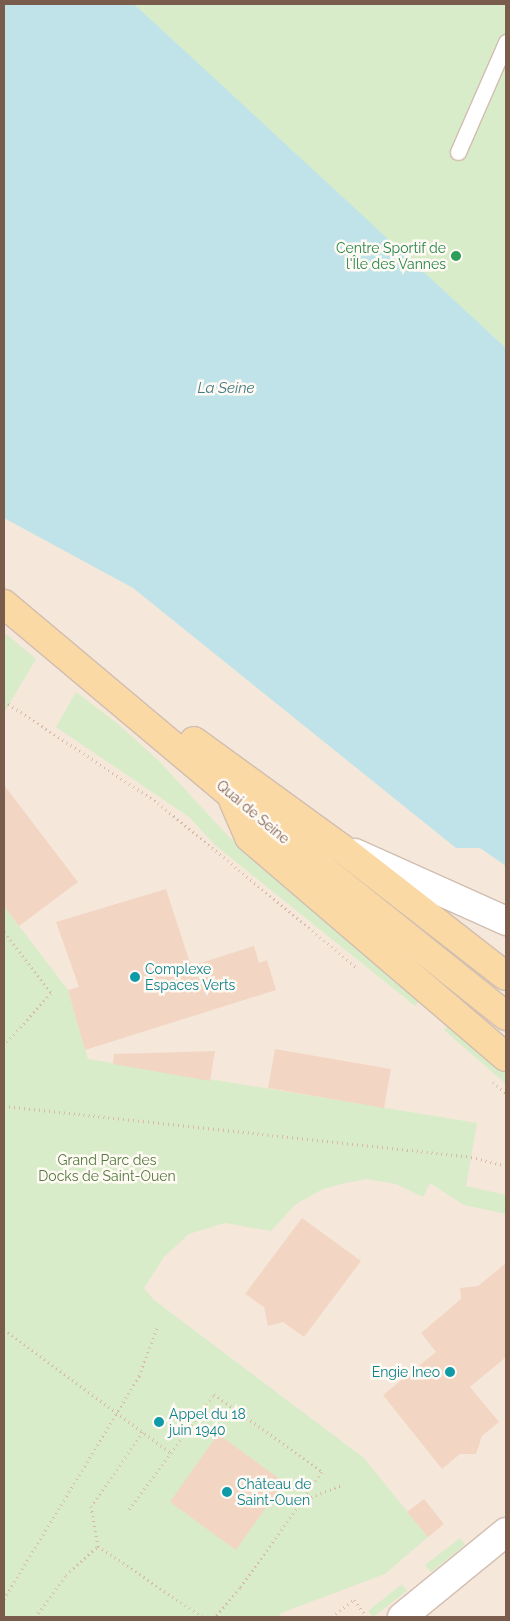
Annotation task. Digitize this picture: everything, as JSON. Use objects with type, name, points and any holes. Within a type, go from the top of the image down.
[{"type":"main road","name":"Quai de Seine","points":[[4,604],[230,794],[506,1016]]},
{"type":"main road","points":[[85,671],[113,682],[340,847],[506,976]]},
{"type":"main road","points":[[230,794],[249,837],[506,1057]]},
{"type":"street","points":[[340,847],[506,921]]},
{"type":"street","points":[[402,1617],[506,1532]]},
{"type":"lane","points":[[458,152],[506,42]]},
{"type":"path","points":[[4,701],[158,803],[357,968]]},
{"type":"path","points":[[4,932],[50,993],[4,1045]]},
{"type":"path","points":[[492,1081],[506,1093]]},
{"type":"path","points":[[4,1106],[471,1157],[506,1166]]},
{"type":"path","points":[[4,1599],[139,1376],[158,1324]]},
{"type":"path","points":[[4,1329],[171,1453]]},
{"type":"path","points":[[130,1509],[214,1394],[322,1472],[240,1588],[215,1617]]},
{"type":"path","points":[[143,1432],[91,1506],[98,1546],[203,1617]]},
{"type":"path","points":[[301,1501],[344,1484]]},
{"type":"path","points":[[35,1617],[66,1575],[98,1546]]},
{"type":"path","points":[[332,1617],[354,1600],[367,1617]]},
{"type":"shaded area","points":[[4,128],[506,552],[506,1617],[4,1617]]},
{"type":"green space","name":"Centre Sportif de l'Île des Vannes","points":[[134,4],[506,4],[506,348],[304,163]]},
{"type":"green space","points":[[4,632],[36,659],[4,713]]},
{"type":"green space","points":[[76,692],[118,724],[159,761],[228,836],[423,997],[415,1006],[215,845],[189,817],[56,727]]},
{"type":"green space","name":"Grand Parc des Docks de Saint-Ouen","points":[[4,906],[68,990],[88,1059],[477,1123],[466,1186],[506,1195],[506,1214],[464,1205],[430,1183],[423,1197],[396,1184],[367,1179],[345,1183],[323,1189],[296,1204],[271,1231],[225,1223],[189,1234],[164,1257],[144,1288],[154,1300],[364,1458],[428,1537],[385,1574],[281,1613],[278,1617],[4,1617]]},
{"type":"green space","points":[[453,1020],[506,1065],[506,1084],[444,1030]]},
{"type":"green space","points":[[460,1538],[465,1545],[431,1572],[425,1565]]},
{"type":"green space","points":[[402,1584],[407,1591],[373,1617],[368,1611]]},
{"type":"water","name":"La Seine","points":[[4,4],[134,4],[506,348],[506,866],[480,848],[456,848],[133,588],[4,518]]},
{"type":"building","points":[[4,785],[78,882],[19,926],[4,906]]},
{"type":"building","name":"Complexe Espaces Verts","points":[[166,889],[191,966],[254,946],[259,963],[267,960],[276,990],[85,1050],[68,990],[79,987],[56,922]]},
{"type":"building","points":[[275,1049],[391,1069],[384,1108],[268,1088]]},
{"type":"building","points":[[215,1051],[210,1081],[113,1064],[114,1054]]},
{"type":"building","points":[[302,1218],[361,1261],[304,1337],[283,1322],[268,1326],[264,1307],[245,1294]]},
{"type":"building","name":"Engie Ineo","points":[[506,1263],[506,1357],[470,1387],[499,1422],[482,1436],[476,1454],[460,1454],[442,1469],[383,1395],[436,1352],[421,1333],[461,1299],[460,1288],[478,1286]]},
{"type":"building","name":"Château de Saint-Ouen","points":[[218,1434],[284,1482],[236,1550],[170,1502]]},
{"type":"building","points":[[424,1499],[444,1524],[428,1537],[407,1512]]},
{"type":"place","name":"Centre Sportif de l'Île des Vannes","points":[[456,256]]},
{"type":"place","name":"Complexe Espaces Verts","points":[[135,977]]},
{"type":"place","name":"Engie Ineo","points":[[450,1372]]},
{"type":"place","name":"Appel du 18 juin 1940","points":[[159,1422]]},
{"type":"place","name":"Château de Saint-Ouen","points":[[227,1492]]}]
